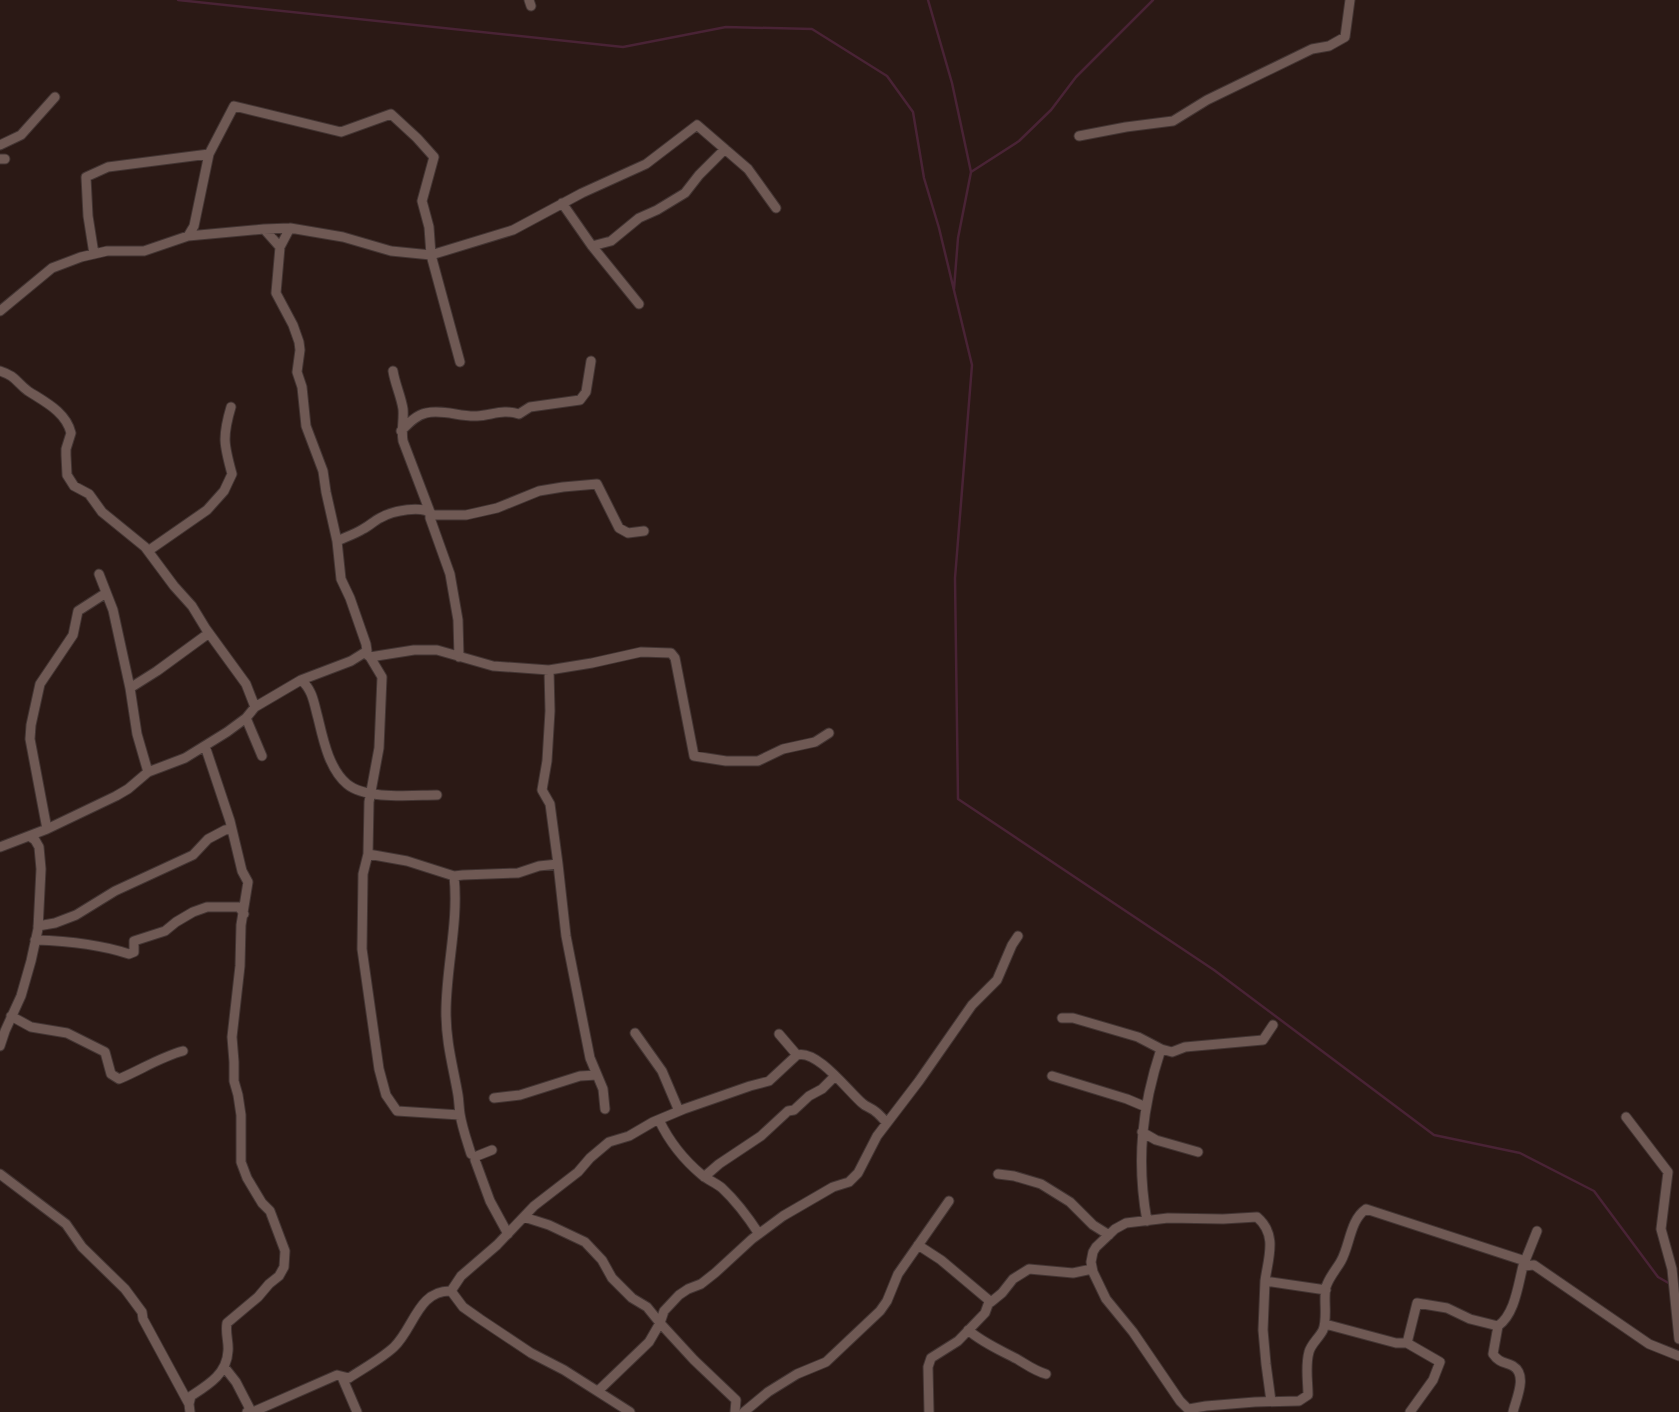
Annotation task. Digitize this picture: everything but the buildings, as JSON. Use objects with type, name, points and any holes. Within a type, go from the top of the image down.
[{"type":"street","points":[[1079,136],[1173,121],[1207,100],[1312,50],[1329,46],[1345,37],[1350,0]]},
{"type":"street","points":[[0,145],[21,135],[55,97]]},
{"type":"street","points":[[188,236],[194,226],[209,154],[234,106],[341,132],[391,114],[418,138],[434,157],[422,202],[429,227],[431,256],[460,362]]},
{"type":"street","points":[[0,311],[52,268],[106,251],[144,250],[188,236],[290,228],[343,237],[391,251],[431,256],[513,230],[562,203],[646,164],[696,125],[748,169],[776,208]]},
{"type":"street","points":[[592,246],[611,241],[639,218],[657,210],[685,193],[699,175],[725,149]]},
{"type":"street","points":[[94,254],[88,216],[86,177],[108,167],[209,154]]},
{"type":"street","points":[[562,203],[592,246],[639,304]]},
{"type":"street","points":[[290,228],[280,247],[276,293],[293,325],[299,342],[300,350],[297,372],[302,387],[306,426],[323,471],[337,541],[341,579],[350,598],[368,655],[382,677],[379,748],[369,802],[368,854],[363,874],[362,949],[379,1069],[386,1095],[396,1111],[460,1115]]},
{"type":"street","points":[[264,229],[280,247]]},
{"type":"street","points":[[401,431],[411,421],[426,413],[442,412],[476,416],[501,412],[519,414],[530,407],[580,400],[586,392],[591,361]]},
{"type":"street","points":[[393,370],[402,407],[401,431],[405,448],[430,512],[433,527],[450,574],[458,620],[459,657]]},
{"type":"street","points":[[0,371],[11,374],[27,390],[61,414],[72,433],[66,448],[66,455],[68,475],[74,486],[89,494],[102,512],[148,551],[174,586],[192,606],[246,684],[255,707]]},
{"type":"street","points":[[148,551],[207,510],[224,491],[232,474],[224,445],[226,423],[231,407]]},
{"type":"street","points":[[337,541],[364,529],[380,518],[394,512],[420,510],[430,512],[433,515],[466,515],[497,508],[539,491],[562,486],[597,484],[619,528],[628,532],[644,531]]},
{"type":"street","points":[[99,574],[113,610],[130,688],[137,734],[148,772]]},
{"type":"street","points":[[48,829],[30,739],[34,708],[40,684],[73,635],[78,610],[106,593]]},
{"type":"street","points":[[130,688],[209,633]]},
{"type":"street","points":[[0,847],[48,829],[116,796],[128,789],[148,772],[185,758],[246,718],[255,707],[301,680],[368,655],[414,650],[436,650],[493,666],[549,670],[641,652],[671,653],[675,658],[694,756],[726,761],[758,761],[784,749],[815,742],[829,733]]},
{"type":"street","points":[[549,670],[550,710],[542,790],[550,804],[566,936],[590,1058],[603,1089],[605,1109]]},
{"type":"street","points":[[301,680],[308,686],[311,693],[322,734],[335,770],[347,784],[357,790],[371,794],[437,795]]},
{"type":"street","points":[[246,718],[262,756]]},
{"type":"street","points":[[190,1408],[191,1396],[217,1377],[225,1368],[228,1351],[227,1323],[279,1276],[284,1267],[285,1251],[270,1211],[262,1203],[247,1178],[241,1162],[241,1115],[234,1081],[232,1037],[240,966],[241,925],[248,882],[242,871],[205,746]]},
{"type":"street","points":[[38,926],[55,923],[76,915],[115,891],[193,855],[208,839],[231,829]]},
{"type":"street","points":[[0,1046],[20,996],[38,926],[41,868],[39,846],[29,836]]},
{"type":"street","points":[[368,854],[407,860],[454,876],[463,874],[518,873],[539,866],[558,864]]},
{"type":"street","points":[[454,876],[456,914],[452,937],[446,1012],[448,1049],[458,1095],[460,1115],[471,1154]]},
{"type":"street","points":[[35,940],[73,941],[129,954],[134,952],[134,941],[165,931],[193,912],[207,907],[239,907],[244,914]]},
{"type":"street","points":[[598,1391],[649,1342],[660,1323],[664,1311],[679,1295],[708,1279],[759,1234],[783,1216],[833,1187],[849,1182],[858,1173],[878,1136],[972,1004],[997,980],[1012,945],[1018,936]]},
{"type":"street","points":[[12,1016],[31,1027],[67,1033],[105,1052],[111,1074],[119,1079],[151,1063],[183,1051]]},
{"type":"street","points":[[1062,1018],[1073,1018],[1138,1037],[1172,1052],[1185,1047],[1264,1040],[1273,1026]]},
{"type":"street","points":[[635,1033],[662,1071],[679,1111]]},
{"type":"street","points":[[779,1034],[797,1055]]},
{"type":"street","points":[[1147,1221],[1141,1171],[1142,1132],[1153,1073],[1161,1048]]},
{"type":"street","points":[[451,1290],[461,1276],[508,1234],[534,1206],[578,1172],[590,1158],[609,1142],[629,1136],[679,1111],[769,1081],[797,1055],[805,1054],[810,1056],[835,1076],[863,1105],[875,1111],[887,1123]]},
{"type":"street","points":[[494,1098],[520,1095],[580,1076],[597,1075]]},
{"type":"street","points":[[704,1177],[719,1164],[761,1136],[809,1096],[822,1090],[835,1076]]},
{"type":"street","points":[[1052,1076],[1127,1099],[1146,1107]]},
{"type":"street","points":[[1626,1117],[1668,1172],[1661,1229],[1672,1269],[1679,1340]]},
{"type":"street","points":[[658,1120],[676,1148],[704,1177],[721,1188],[742,1209],[759,1234]]},
{"type":"street","points":[[1142,1132],[1156,1140],[1198,1152]]},
{"type":"street","points":[[492,1150],[477,1156],[475,1160],[490,1201],[508,1234]]},
{"type":"street","points":[[0,1174],[66,1224],[82,1247],[125,1289],[142,1312],[142,1319],[190,1408]]},
{"type":"street","points":[[998,1174],[1014,1176],[1041,1184],[1070,1202],[1093,1225],[1109,1235]]},
{"type":"street","points":[[744,1412],[768,1392],[797,1374],[826,1362],[862,1328],[887,1301],[898,1274],[949,1201]]},
{"type":"street","points":[[1272,1401],[1263,1330],[1265,1282],[1271,1239],[1264,1223],[1257,1217],[1223,1219],[1168,1218],[1126,1223],[1096,1246],[1090,1262],[1106,1298],[1133,1332],[1180,1401],[1190,1410],[1215,1405],[1272,1401],[1299,1402],[1308,1395],[1307,1367],[1309,1351],[1322,1331],[1324,1324],[1326,1290],[1330,1276],[1334,1273],[1346,1251],[1352,1231],[1361,1212],[1366,1209],[1534,1266],[1649,1344],[1679,1356]]},
{"type":"street","points":[[524,1217],[549,1224],[585,1242],[602,1260],[612,1278],[632,1298],[647,1307],[694,1360],[736,1400],[735,1412]]},
{"type":"street","points":[[1513,1412],[1521,1378],[1520,1372],[1513,1366],[1497,1360],[1493,1354],[1498,1326],[1505,1321],[1515,1296],[1524,1263],[1538,1231]]},
{"type":"street","points":[[918,1245],[941,1260],[989,1302]]},
{"type":"street","points":[[929,1412],[928,1367],[931,1358],[958,1341],[985,1313],[989,1302],[1002,1293],[1013,1279],[1029,1269],[1073,1273],[1092,1269]]},
{"type":"street","points":[[1265,1282],[1326,1290]]},
{"type":"street","points":[[225,1368],[236,1382],[252,1412],[337,1375],[349,1378],[394,1347],[426,1299],[440,1290],[451,1290]]},
{"type":"street","points":[[451,1290],[463,1307],[480,1319],[531,1353],[564,1370],[630,1412]]},
{"type":"street","points":[[1407,1343],[1417,1302],[1447,1308],[1470,1319],[1498,1326]]},
{"type":"street","points":[[1324,1324],[1396,1343],[1407,1343],[1440,1362],[1433,1380],[1410,1412]]},
{"type":"street","points":[[968,1330],[977,1338],[1017,1359],[1036,1372],[1046,1374]]},
{"type":"street","points":[[342,1377],[357,1412]]},
{"type":"waterway","points":[[178,0],[623,47],[726,27],[812,29],[887,76],[913,112],[924,178],[939,228],[972,365],[955,578],[958,799],[1214,970],[1434,1135],[1520,1153],[1594,1191],[1658,1277],[1672,1285]]},
{"type":"waterway","points":[[928,0],[952,83],[971,172],[958,238],[954,289]]},
{"type":"waterway","points":[[971,172],[1019,141],[1051,110],[1076,77],[1153,0]]}]
